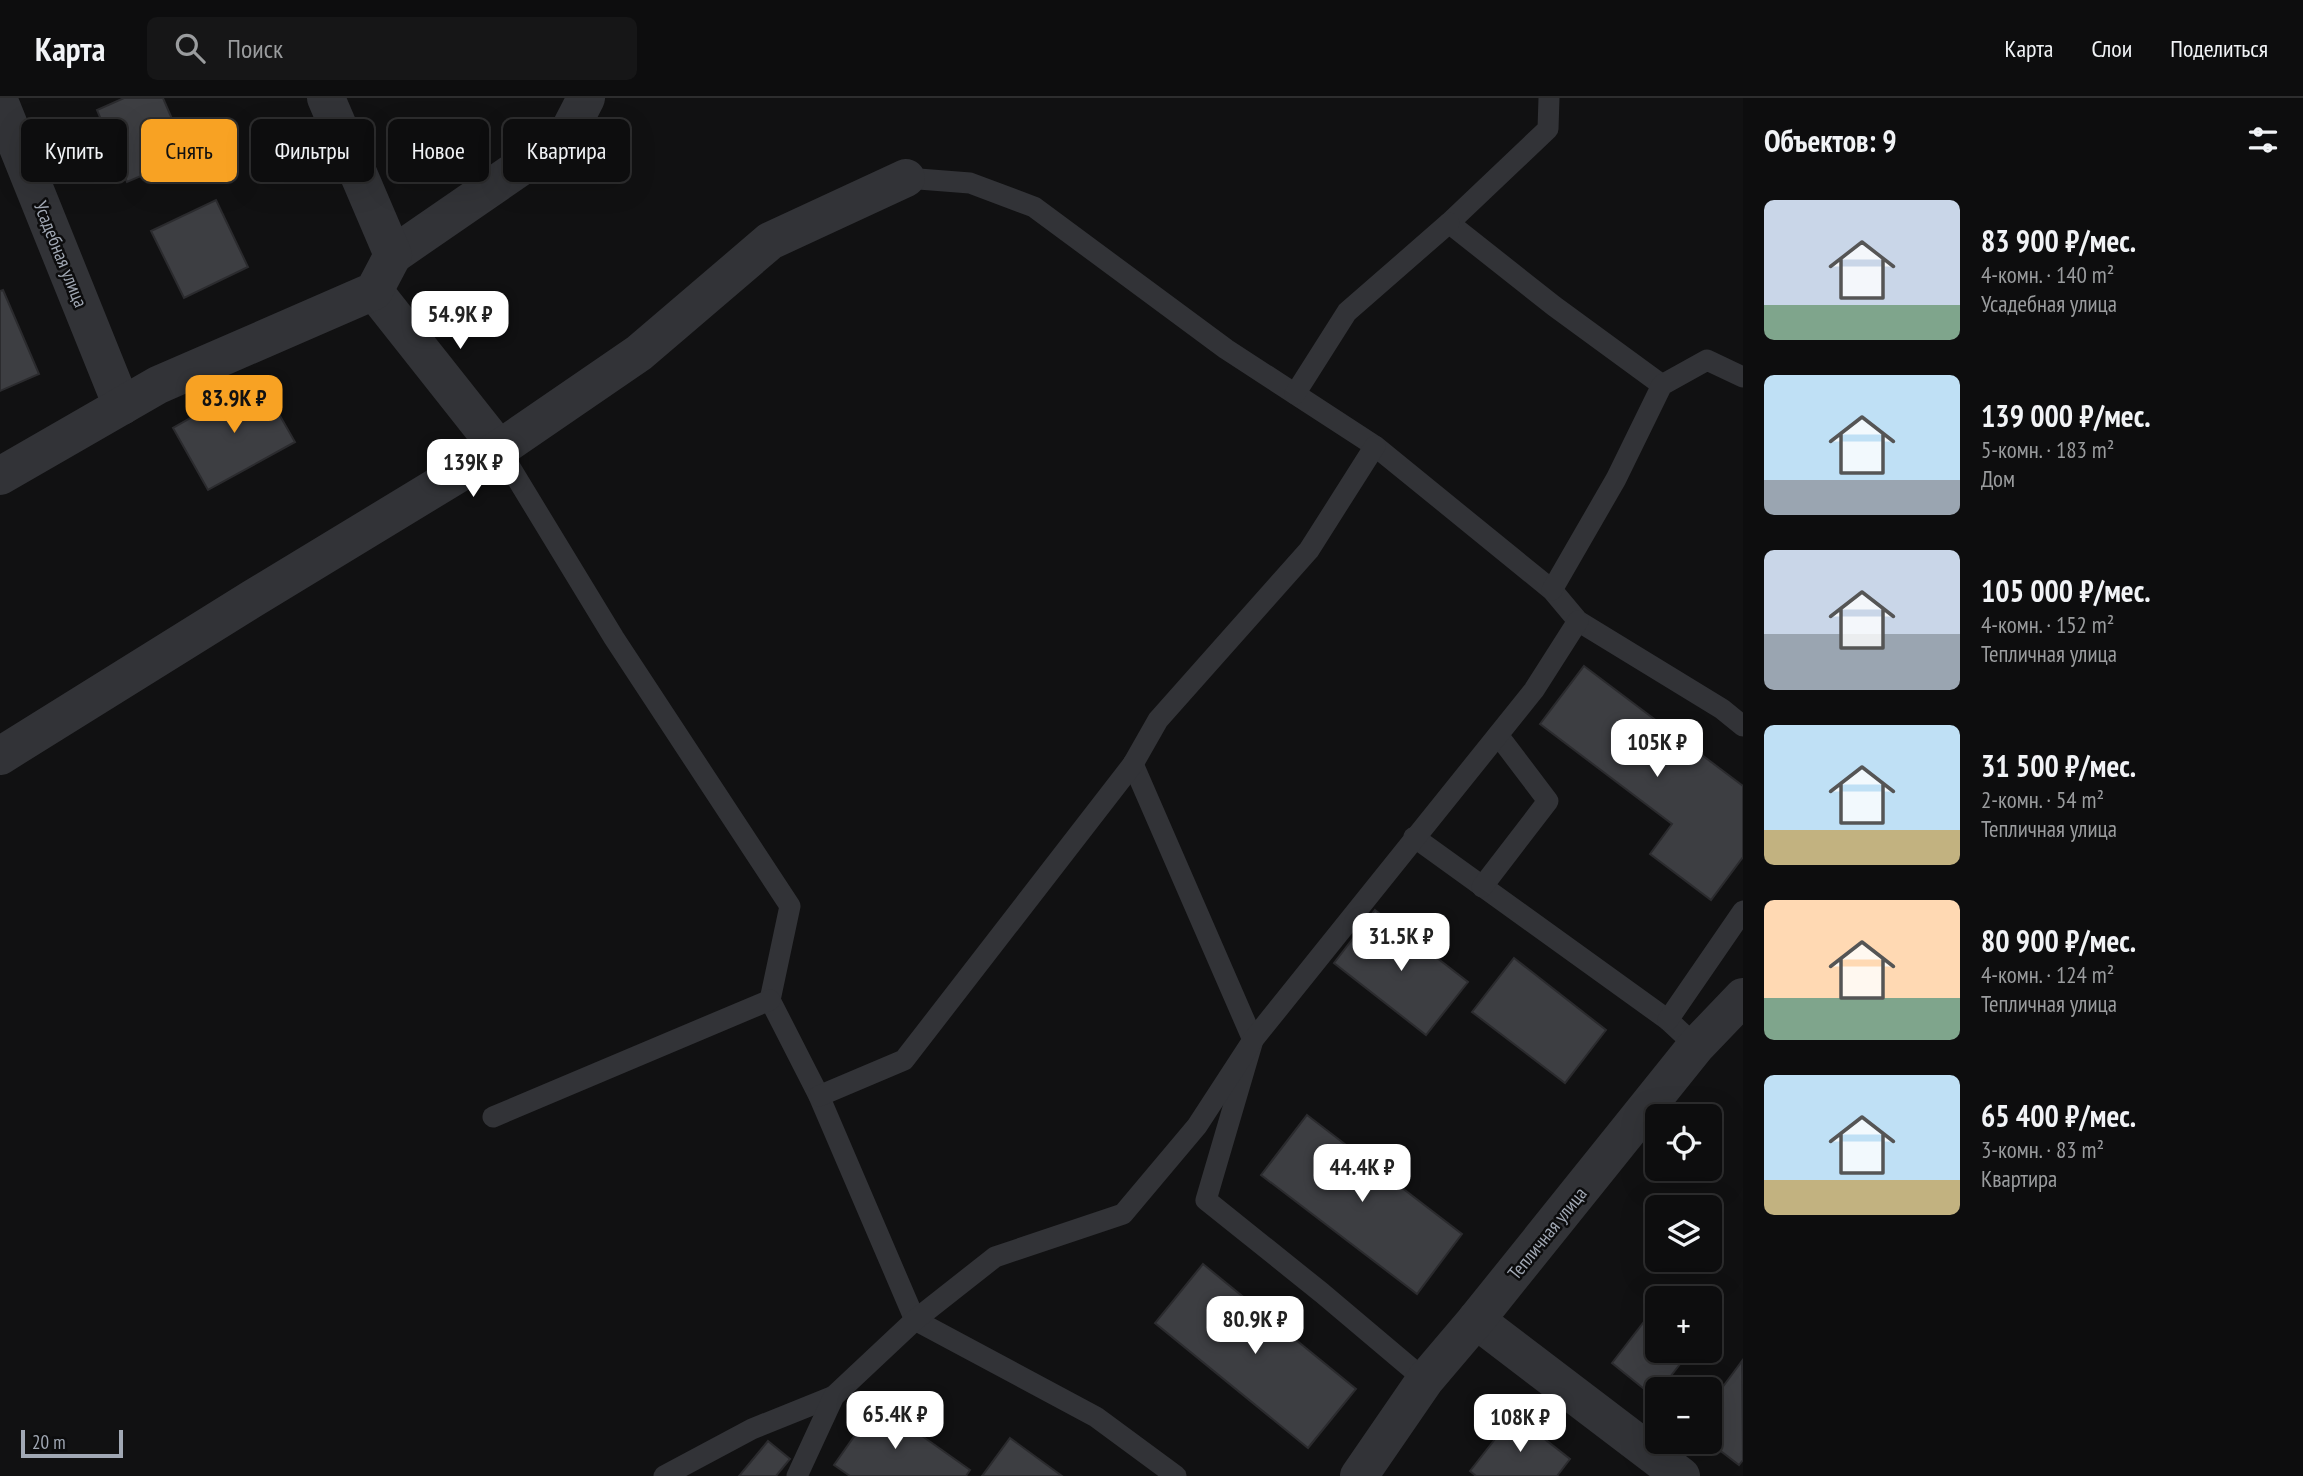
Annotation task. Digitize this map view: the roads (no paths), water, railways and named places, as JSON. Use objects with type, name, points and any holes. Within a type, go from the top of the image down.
[{"type":"street","points":[[326,98],[393,255]]},
{"type":"street","points":[[0,476],[158,385],[374,291],[393,255],[567,135],[586,98]]},
{"type":"street","name":"Усадебная улица","points":[[0,103],[122,406]]},
{"type":"street","points":[[0,756],[499,449],[639,353],[770,241],[906,178]]},
{"type":"street","points":[[374,291],[499,449]]},
{"type":"street","name":"Тепличная улица","points":[[1359,1476],[1425,1380],[1696,1046],[1743,997]]},
{"type":"street","points":[[1476,1320],[1681,1476]]},
{"type":"lane","points":[[1296,394],[1347,312],[1449,223],[1548,129],[1549,98]]},
{"type":"lane","points":[[906,178],[970,183],[1034,206],[1226,349],[1375,446],[1552,590],[1578,621],[1722,709],[1743,726]]},
{"type":"lane","points":[[1449,223],[1554,306],[1662,385]]},
{"type":"lane","points":[[1552,590],[1616,479],[1662,385],[1707,360],[1743,377]]},
{"type":"lane","points":[[819,1096],[904,1060],[1133,764],[1158,720],[1309,550],[1375,446]]},
{"type":"lane","points":[[499,449],[614,638],[790,906],[770,1000],[819,1096],[915,1320],[1096,1417],[1176,1476]]},
{"type":"lane","points":[[664,1476],[752,1429],[834,1396],[915,1320],[995,1257],[1123,1214],[1197,1126],[1253,1040],[1534,690],[1578,621]]},
{"type":"lane","points":[[1482,887],[1548,801],[1498,735]]},
{"type":"lane","points":[[1133,764],[1253,1040],[1206,1200],[1425,1380]]},
{"type":"lane","points":[[1414,837],[1668,1020],[1696,1046]]},
{"type":"lane","points":[[1668,1020],[1743,911]]},
{"type":"lane","points":[[494,1117],[770,1000]]},
{"type":"lane","points":[[797,1476],[834,1396]]}]
